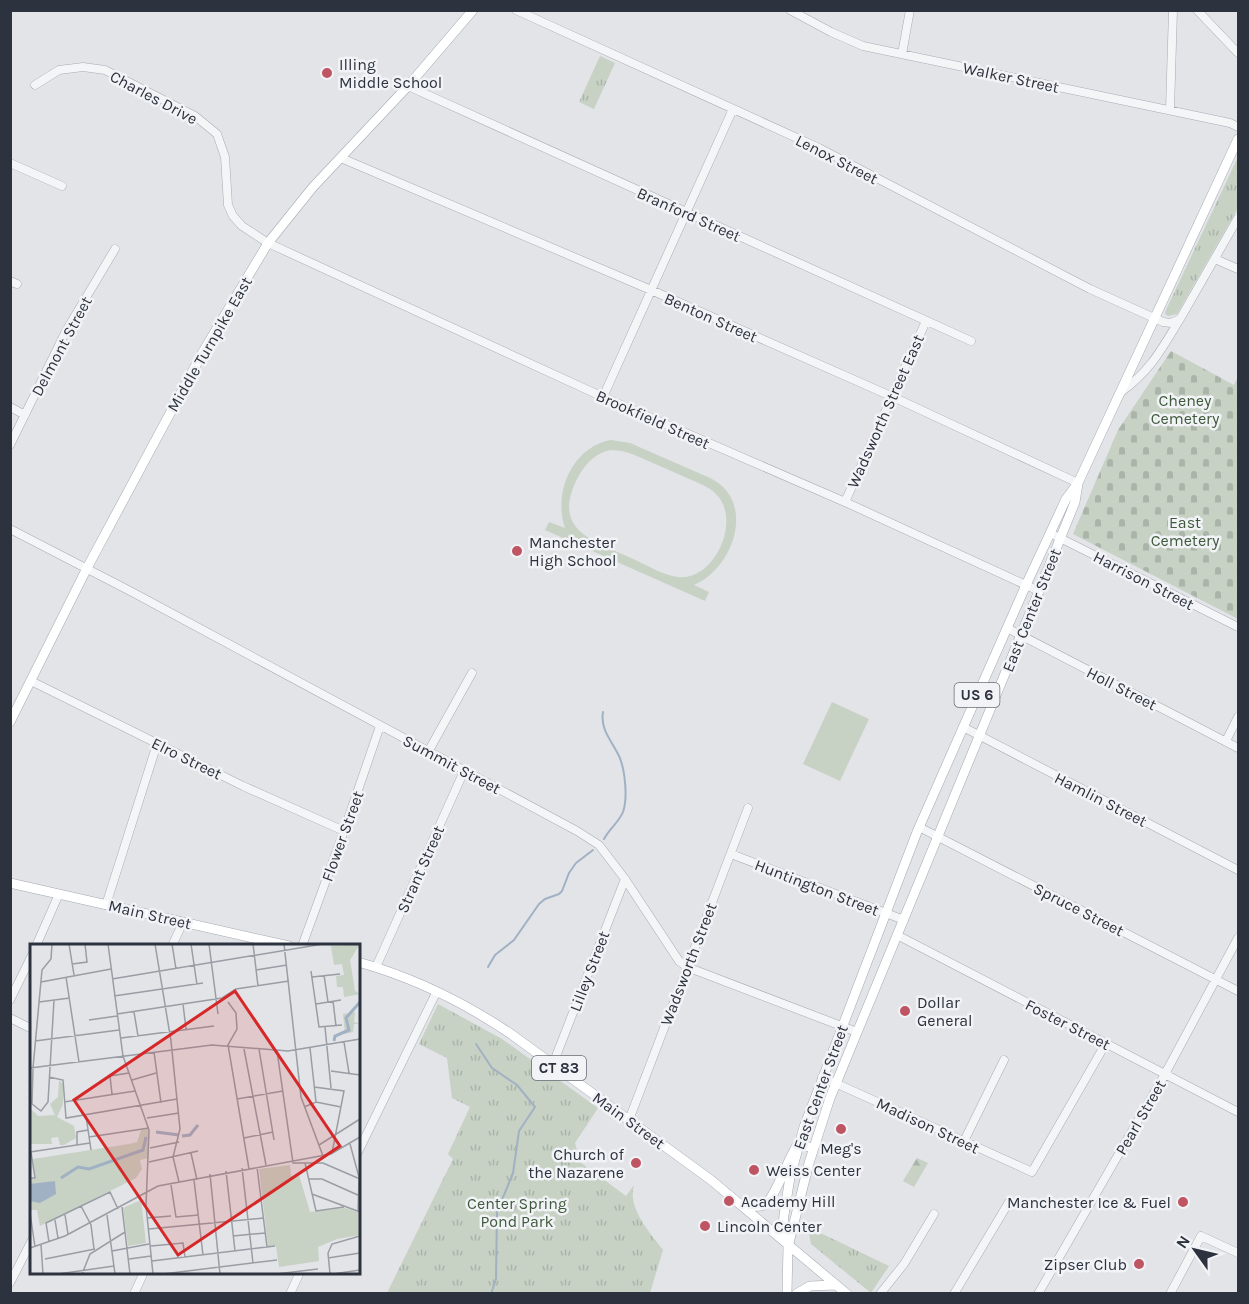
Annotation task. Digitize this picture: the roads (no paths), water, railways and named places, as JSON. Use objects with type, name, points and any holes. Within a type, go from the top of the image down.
[{"type":"main road","name":"Middle Turnpike East","points":[[10,722],[87,568],[214,331],[268,243],[313,187],[408,86],[473,10]]},
{"type":"main road","name":"East Center Street","points":[[788,1246],[783,1226],[784,1207],[798,1143],[919,827],[1050,533],[1066,499],[1078,483],[1117,395],[1239,139]]},
{"type":"main road","name":"East Center Street","points":[[788,1246],[813,1148],[836,1083],[1075,502],[1078,483]]},
{"type":"main road","name":"Main Street","points":[[10,883],[284,944]]},
{"type":"main road","name":"Main Street","points":[[360,963],[376,967],[436,993],[496,1024],[708,1178],[847,1293]]},
{"type":"main road","points":[[741,1205],[761,1206],[769,1202],[798,1143],[813,1148]]},
{"type":"main road","name":"US 6","points":[[787,1293],[788,1246]]},
{"type":"main road","points":[[796,1293],[810,1286],[835,1285]]},
{"type":"street","name":"Lenox Street","points":[[516,10],[819,148],[1090,290],[1153,319]]},
{"type":"street","name":"Walker Street","points":[[790,10],[831,33],[863,46],[1170,109],[1239,127]]},
{"type":"street","points":[[902,54],[910,10]]},
{"type":"street","points":[[1170,109],[1173,10]]},
{"type":"street","points":[[1197,10],[1239,53]]},
{"type":"street","name":"Charles Drive","points":[[35,85],[58,70],[83,67],[105,70],[195,116],[217,134],[225,157],[228,205],[233,216],[242,226],[268,243]]},
{"type":"street","name":"Branford Street","points":[[408,86],[971,341]]},
{"type":"street","points":[[603,397],[732,109]]},
{"type":"street","name":"Benton Street","points":[[341,158],[651,290],[893,397],[1078,483]]},
{"type":"street","points":[[10,163],[62,186]]},
{"type":"street","points":[[1117,395],[1147,370],[1180,319],[1239,218]]},
{"type":"street","name":"Brookfield Street","points":[[268,243],[603,397],[845,502],[1039,591]]},
{"type":"street","name":"Delmont Street","points":[[10,445],[66,331],[115,249]]},
{"type":"street","points":[[1215,260],[1239,269]]},
{"type":"street","points":[[1153,319],[1171,323],[1180,319]]},
{"type":"street","name":"Wadsworth Street East","points":[[845,502],[926,321]]},
{"type":"street","points":[[10,407],[26,415]]},
{"type":"street","name":"Summit Street","points":[[10,529],[577,831],[597,844],[625,879],[679,961],[687,967],[857,1032]]},
{"type":"street","name":"Harrison Street","points":[[1050,533],[1239,627]]},
{"type":"street","name":"Holl Street","points":[[1007,628],[1239,748]]},
{"type":"street","points":[[428,752],[472,673]]},
{"type":"street","name":"Elro Street","points":[[31,681],[243,786],[344,831]]},
{"type":"street","points":[[1226,741],[1239,717]]},
{"type":"street","name":"Flower Street","points":[[302,944],[380,726]]},
{"type":"street","name":"Hamlin Street","points":[[963,727],[1239,870]]},
{"type":"street","points":[[106,905],[157,744]]},
{"type":"street","name":"Strant Street","points":[[376,967],[464,771]]},
{"type":"street","name":"Wadsworth Street","points":[[629,1120],[748,808]]},
{"type":"street","name":"Spruce Street","points":[[919,827],[1239,991]]},
{"type":"street","name":"Huntington Street","points":[[731,854],[904,920]]},
{"type":"street","name":"Lilley Street","points":[[553,1064],[625,879]]},
{"type":"street","points":[[36,944],[59,894]]},
{"type":"street","points":[[172,944],[183,922]]},
{"type":"street","name":"Foster Street","points":[[897,936],[1239,1112]]},
{"type":"street","name":"Pearl Street","points":[[1038,1293],[1165,1074],[1239,938]]},
{"type":"street","points":[[10,1000],[30,959]]},
{"type":"street","points":[[360,1148],[436,993]]},
{"type":"street","points":[[10,1018],[30,1028]]},
{"type":"street","name":"Madison Street","points":[[822,1077],[1033,1172],[1106,1043]]},
{"type":"street","points":[[964,1141],[1004,1060]]},
{"type":"street","points":[[954,1293],[1009,1202]]},
{"type":"street","points":[[880,1293],[904,1264],[934,1214]]},
{"type":"street","points":[[1170,1293],[1201,1236],[1239,1253]]},
{"type":"street","points":[[10,1283],[30,1244]]},
{"type":"street","points":[[134,1293],[143,1274]]},
{"type":"street","points":[[290,1293],[299,1274]]},
{"type":"waterway","points":[[603,712],[605,730],[621,762],[626,792],[623,812],[604,839]]},
{"type":"waterway","points":[[488,967],[495,955],[514,940],[539,904],[562,891],[576,863],[593,850]]},
{"type":"waterway","points":[[476,1044],[492,1068],[517,1085],[535,1107],[519,1131],[513,1173],[497,1212],[496,1279],[491,1294]]},
{"type":"place","name":"Illing Middle School","points":[[327,73]]},
{"type":"place","name":"Manchester High School","points":[[517,551]]},
{"type":"place","name":"Dollar General","points":[[905,1011]]},
{"type":"place","name":"Meg's","points":[[841,1129]]},
{"type":"place","name":"Church of the Nazarene","points":[[636,1163]]},
{"type":"place","name":"Weiss Center","points":[[754,1170]]},
{"type":"place","name":"Academy Hill","points":[[729,1201]]},
{"type":"place","name":"Manchester Ice & Fuel","points":[[1183,1202]]},
{"type":"place","name":"Lincoln Center","points":[[705,1226]]},
{"type":"place","name":"Zipser Club","points":[[1139,1264]]},
{"type":"park label","name":"Cheney Cemetery","points":[[1185,409]]},
{"type":"park label","name":"East Cemetery","points":[[1185,531]]},
{"type":"park label","name":"Center Spring Pond Park","points":[[517,1212]]}]
